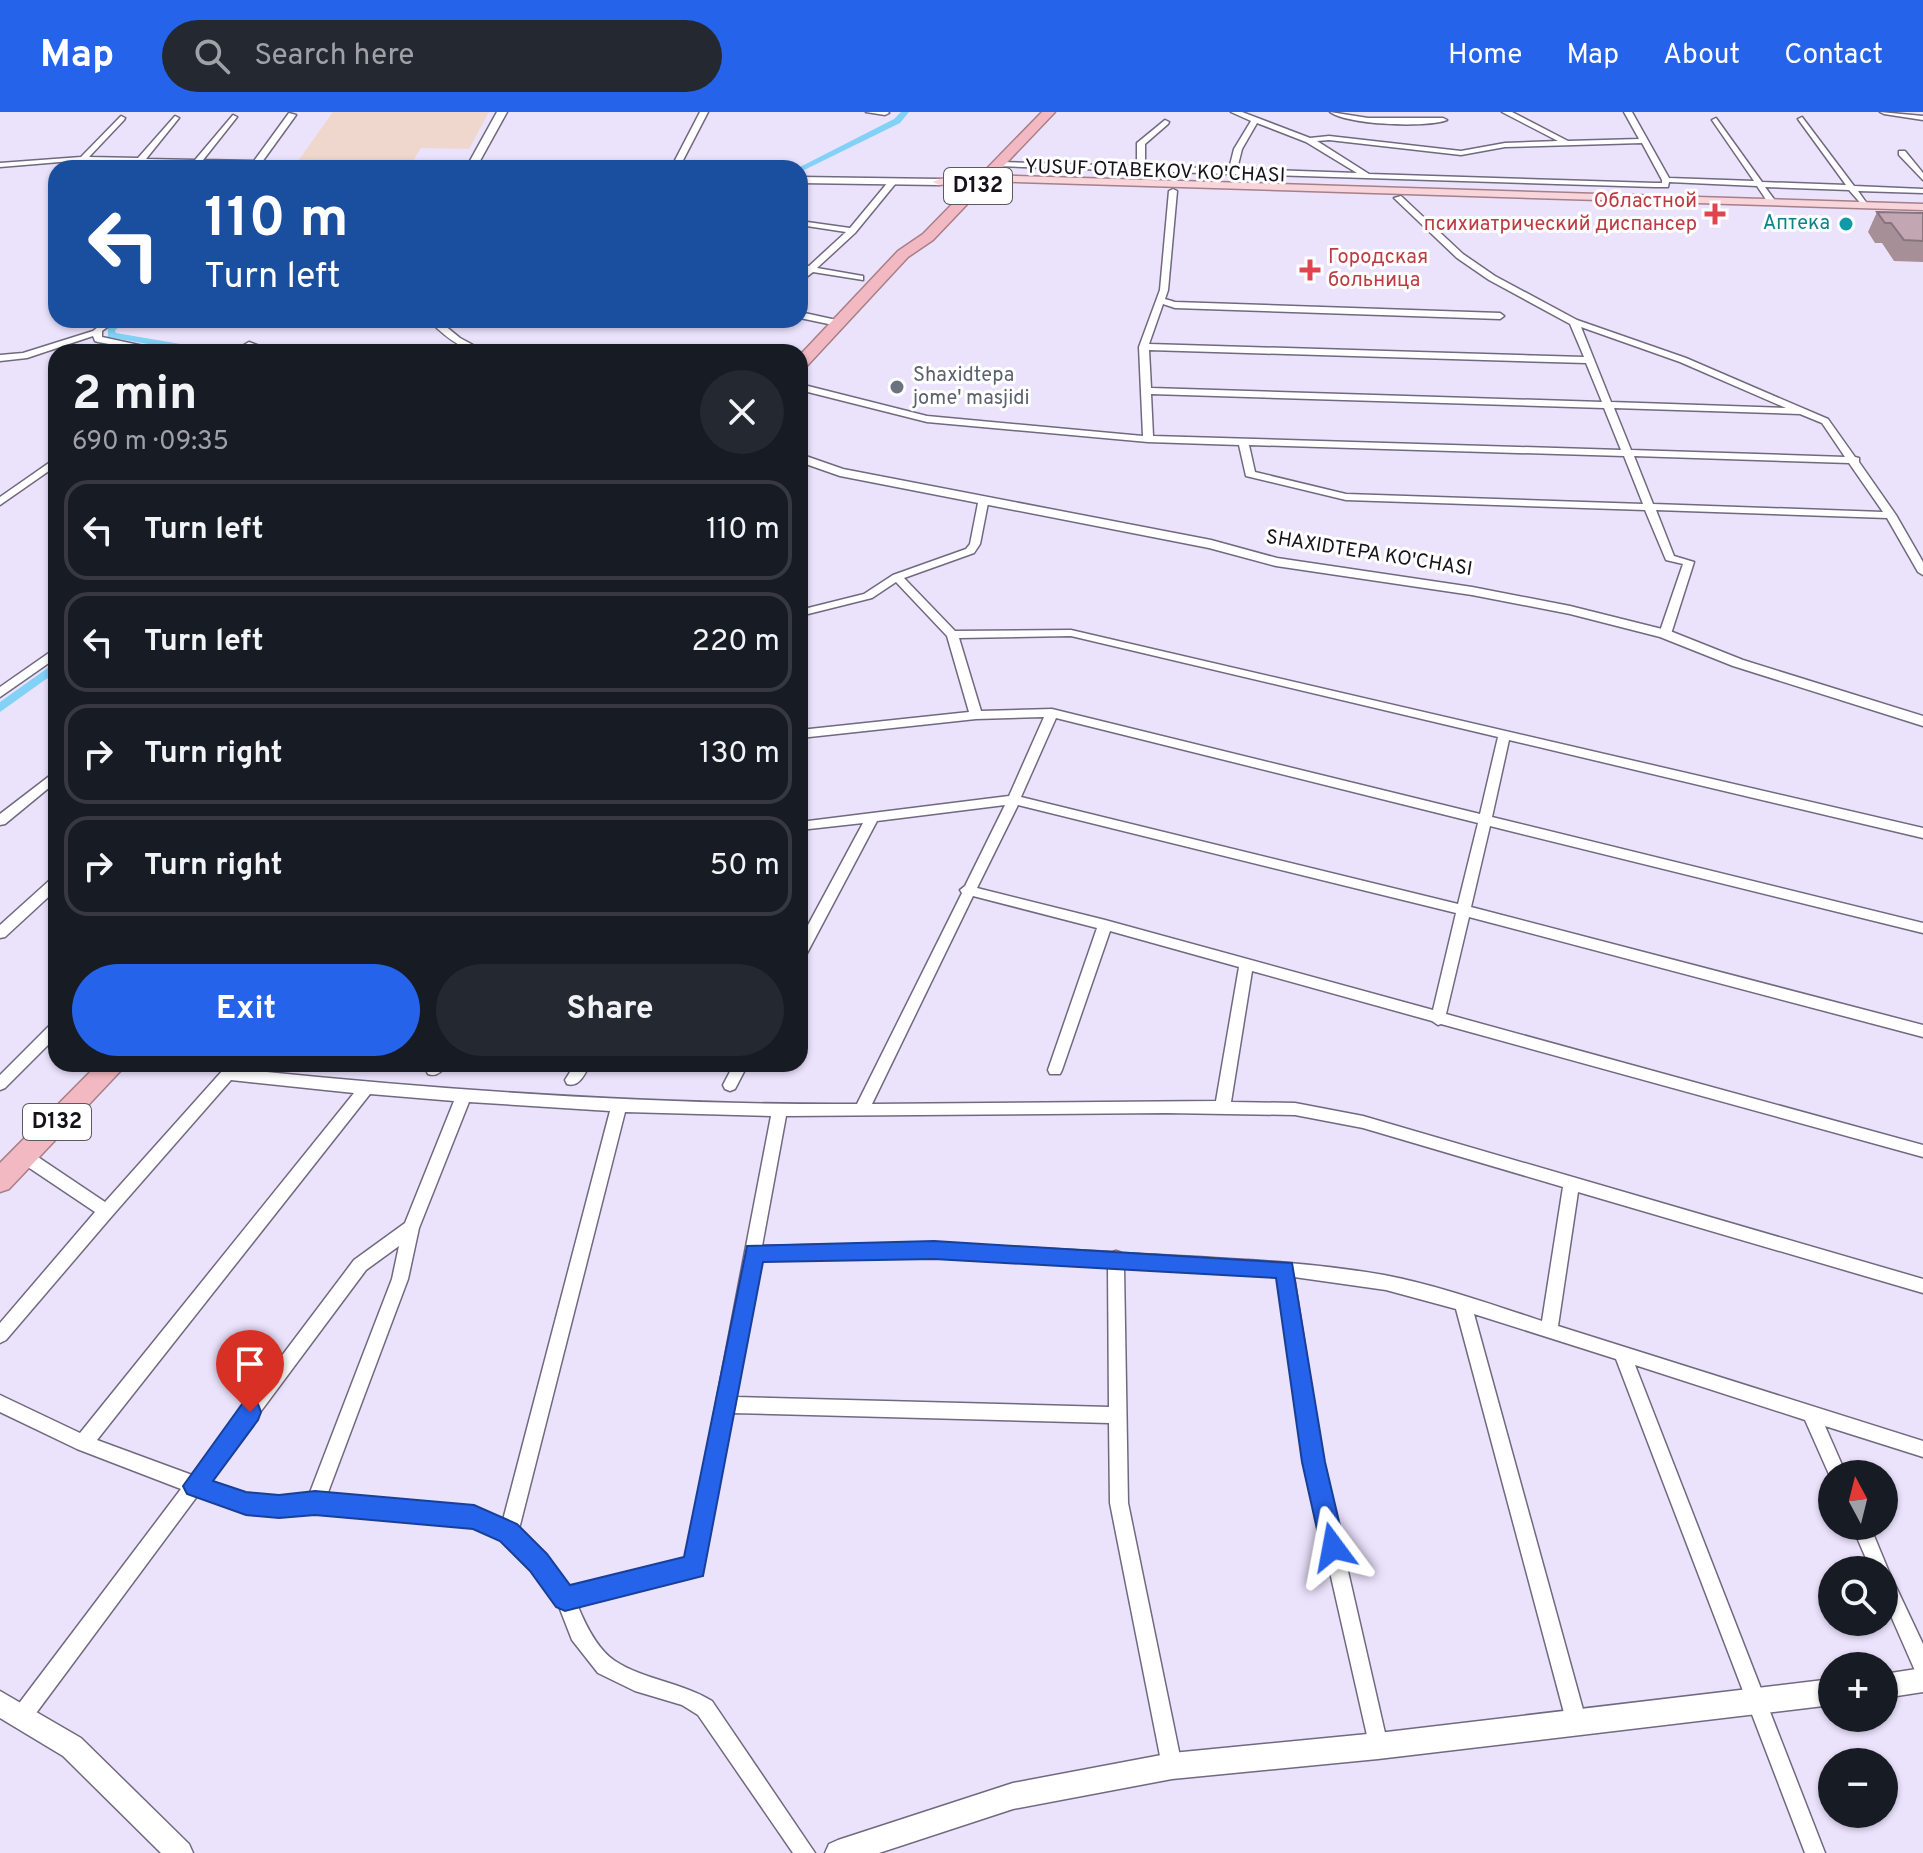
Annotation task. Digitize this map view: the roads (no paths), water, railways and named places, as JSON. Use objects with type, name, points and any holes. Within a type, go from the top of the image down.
[{"type":"highway","name":"D132","points":[[808,355],[903,254],[928,237],[1036,112]]},
{"type":"highway","name":"D132","points":[[975,181],[998,164],[1049,112]]},
{"type":"highway","name":"D132","points":[[0,1181],[106,1072]]},
{"type":"main road","name":"YUSUF OTABEKOV KO'CHASI","points":[[975,181],[1173,191],[1923,214]]},
{"type":"main road","name":"YUSUF OTABEKOV KO'CHASI","points":[[939,182],[1923,207]]},
{"type":"street","points":[[475,160],[502,112]]},
{"type":"street","points":[[679,160],[704,112]]},
{"type":"street","points":[[870,112],[885,113]]},
{"type":"street","points":[[1235,112],[1309,140],[1369,177]]},
{"type":"street","points":[[1334,112],[1342,117],[1390,121],[1443,120]]},
{"type":"street","points":[[1506,112],[1565,142]]},
{"type":"street","points":[[1628,112],[1666,180]]},
{"type":"street","points":[[1884,112],[1923,118]]},
{"type":"street","points":[[259,160],[292,115]]},
{"type":"street","points":[[199,160],[233,117]]},
{"type":"street","points":[[82,160],[121,118]]},
{"type":"street","points":[[141,160],[175,118]]},
{"type":"street","points":[[1802,119],[1864,205]]},
{"type":"street","points":[[1716,120],[1772,202]]},
{"type":"street","points":[[1232,174],[1238,149],[1255,121]]},
{"type":"street","points":[[1141,171],[1141,143],[1165,122]]},
{"type":"street","points":[[1309,140],[1329,138],[1461,153],[1505,145],[1643,141]]},
{"type":"street","points":[[1902,153],[1923,178]]},
{"type":"street","points":[[0,165],[48,162]]},
{"type":"street","points":[[998,164],[1232,174],[1655,185],[1665,185],[1666,180]]},
{"type":"street","points":[[1327,176],[1330,190]]},
{"type":"street","points":[[808,180],[939,182]]},
{"type":"street","points":[[1479,180],[1484,194]]},
{"type":"street","points":[[1666,180],[1923,191]]},
{"type":"street","points":[[808,272],[852,231],[892,183]]},
{"type":"street","points":[[1148,439],[1144,347],[1161,301],[1173,191]]},
{"type":"street","points":[[1398,198],[1460,256],[1492,278],[1574,322],[1683,360],[1830,425],[1891,515],[1921,566]]},
{"type":"street","points":[[808,224],[852,231]]},
{"type":"street","points":[[808,268],[860,278]]},
{"type":"street","points":[[1161,301],[1175,305],[1500,316]]},
{"type":"street","points":[[808,317],[838,323]]},
{"type":"street","points":[[1574,322],[1625,454],[1670,558],[1689,562],[1665,634]]},
{"type":"street","points":[[53,344],[95,333],[102,328]]},
{"type":"street","points":[[443,328],[465,344]]},
{"type":"street","points":[[95,333],[98,339],[124,344]]},
{"type":"street","points":[[0,358],[23,357],[48,346]]},
{"type":"street","points":[[1144,347],[1588,360]]},
{"type":"street","points":[[808,389],[927,419],[1148,439],[1855,460]]},
{"type":"street","points":[[1146,391],[1802,411]]},
{"type":"street","points":[[1243,442],[1250,474],[1346,497],[1891,515]]},
{"type":"street","name":"SHAXIDTEPA KO'CHASI","points":[[808,461],[840,472],[983,503],[1211,544],[1276,562],[1472,591],[1665,634],[1738,663],[1923,721]]},
{"type":"street","points":[[0,502],[48,467]]},
{"type":"street","points":[[808,611],[868,596],[897,577],[970,551],[975,544],[983,503]]},
{"type":"street","points":[[897,577],[952,635],[976,715]]},
{"type":"street","points":[[952,635],[1071,633],[1117,641],[1504,737],[1923,833]]},
{"type":"street","points":[[0,693],[48,658]]},
{"type":"street","points":[[862,1109],[967,890],[1014,800],[1052,713]]},
{"type":"street","points":[[808,733],[976,715],[1052,713],[1923,928]]},
{"type":"street","points":[[1438,1019],[1504,737]]},
{"type":"street","points":[[0,821],[48,782]]},
{"type":"street","points":[[808,825],[1014,800],[1462,910],[1923,1031]]},
{"type":"street","points":[[808,938],[872,818]]},
{"type":"street","points":[[0,933],[48,889]]},
{"type":"street","points":[[967,890],[1105,925],[1923,1151]]},
{"type":"street","points":[[1055,1070],[1105,925]]},
{"type":"street","points":[[1223,1107],[1246,964]]},
{"type":"street","points":[[0,1084],[48,1036]]},
{"type":"street","points":[[572,1080],[578,1072]]},
{"type":"street","points":[[730,1085],[737,1072]]},
{"type":"street","points":[[0,1335],[228,1074],[366,1089],[619,1106],[780,1110],[1295,1109],[1363,1122],[1923,1286]]},
{"type":"street","points":[[83,1443],[366,1089]]},
{"type":"street","points":[[315,1503],[400,1279],[411,1228],[464,1096]]},
{"type":"street","points":[[509,1532],[619,1106]]},
{"type":"street","points":[[565,1598],[694,1567],[780,1110]]},
{"type":"street","points":[[24,1156],[106,1211]]},
{"type":"street","points":[[1549,1331],[1572,1182]]},
{"type":"street","points":[[180,1853],[72,1747],[11,1711],[195,1486],[360,1265],[411,1228]]},
{"type":"street","points":[[755,1253],[934,1250],[1116,1258],[1285,1269],[1386,1283],[1463,1303],[1923,1449]]},
{"type":"street","points":[[1116,1258],[1115,1415],[1119,1503],[1172,1766]]},
{"type":"street","points":[[1285,1269],[1314,1462],[1378,1746]]},
{"type":"street","points":[[1463,1303],[1577,1724]]},
{"type":"street","points":[[1622,1354],[1815,1853]]},
{"type":"street","points":[[0,1403],[83,1443],[246,1504],[279,1506],[315,1503],[474,1517],[509,1532],[538,1562],[565,1598],[579,1633],[605,1666],[635,1681],[687,1697],[705,1708],[805,1853]]},
{"type":"street","points":[[726,1405],[1115,1415]]},
{"type":"street","points":[[1812,1416],[1831,1460]]},
{"type":"street","points":[[1898,1610],[1923,1666]]},
{"type":"street","points":[[1898,1684],[1923,1680]]},
{"type":"street","points":[[838,1853],[1013,1796],[1172,1766],[1577,1724],[1818,1694]]},
{"type":"waterway","points":[[808,166],[897,121],[905,112]]},
{"type":"waterway","points":[[113,328],[111,335],[163,344]]},
{"type":"waterway","points":[[0,708],[48,672]]},
{"type":"place","name":"Областной психиатрический диспансер","points":[[1715,214]]},
{"type":"place","name":"Аптека","points":[[1846,224]]},
{"type":"place","name":"Городская больница","points":[[1310,270]]},
{"type":"place","name":"Shaxidtepa jome' masjidi","points":[[897,387]]}]
